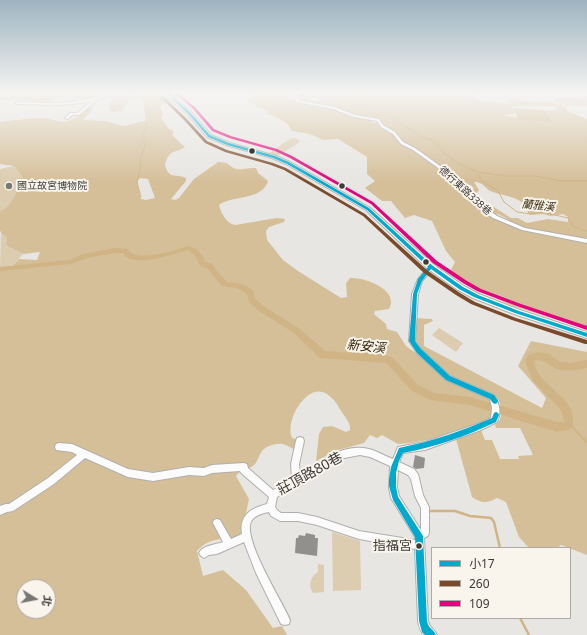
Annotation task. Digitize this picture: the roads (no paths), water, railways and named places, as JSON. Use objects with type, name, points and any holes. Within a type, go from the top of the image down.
[{"type":"main road","points":[[197,123],[209,136],[228,144],[274,157],[288,163],[368,209],[442,276],[476,296],[517,312],[587,335]]},
{"type":"street","name":"德行東路338巷","points":[[380,123],[382,126],[394,133],[402,143],[414,149],[442,169],[462,185],[484,209],[504,222],[524,229],[587,241]]},
{"type":"street","points":[[431,266],[420,280],[416,294],[412,341],[419,351],[448,378],[492,396],[495,401],[496,416],[494,420],[481,426],[424,446],[401,450],[395,464],[392,491],[420,540],[420,575],[423,621],[425,629],[432,635]]},
{"type":"street","points":[[296,480],[295,464],[300,441]]},
{"type":"street","points":[[59,447],[72,448],[83,455],[128,473],[153,477],[189,471],[204,472],[212,469],[244,468],[244,470],[272,495]]},
{"type":"street","name":"莊頂路80巷","points":[[367,451],[395,464],[411,472],[415,477],[419,496],[425,507],[425,533],[420,540],[359,535],[298,517],[280,517],[274,514],[271,507],[272,495],[338,455],[367,451]]},
{"type":"street","points":[[0,511],[10,508],[51,481],[83,455]]},
{"type":"street","points":[[271,507],[259,511],[248,518],[246,523],[246,537],[257,564],[285,620]]},
{"type":"street","points":[[217,523],[229,544]]},
{"type":"street","points":[[204,553],[246,537]]},
{"type":"waterway","points":[[141,197],[137,182],[141,165],[140,158],[145,147],[143,134],[146,123]]},
{"type":"waterway","name":"蘭雅溪","points":[[400,123],[420,136],[434,141],[444,153],[458,163],[475,171],[483,182],[498,191],[504,202],[517,212],[531,214],[542,212],[568,218],[574,227],[587,231]]},
{"type":"waterway","name":"蘭雅溪","points":[[478,172],[505,176],[536,176],[562,181],[587,181]]},
{"type":"waterway","name":"新安溪","points":[[0,269],[70,262],[83,257],[115,250],[126,251],[127,254],[135,258],[162,256],[189,248],[195,251],[199,255],[202,264],[210,266],[212,271],[225,284],[239,286],[250,292],[252,300],[262,309],[297,331],[323,355],[379,358],[389,360],[415,388],[433,397],[470,401],[557,427],[567,426],[569,420],[568,414],[559,400],[536,378],[529,361],[531,358],[538,356],[549,358],[558,365],[570,367],[587,364]]},
{"type":"waterway","points":[[569,423],[587,443]]},
{"type":"waterway","points":[[430,511],[455,511],[470,516],[491,518],[494,522],[500,547]]},
{"type":"waterway","points":[[521,619],[529,635]]},
{"type":"place","name":"國立故宮博物院","points":[[9,186]]},
{"type":"place","name":"指福宮","points":[[419,546]]}]
